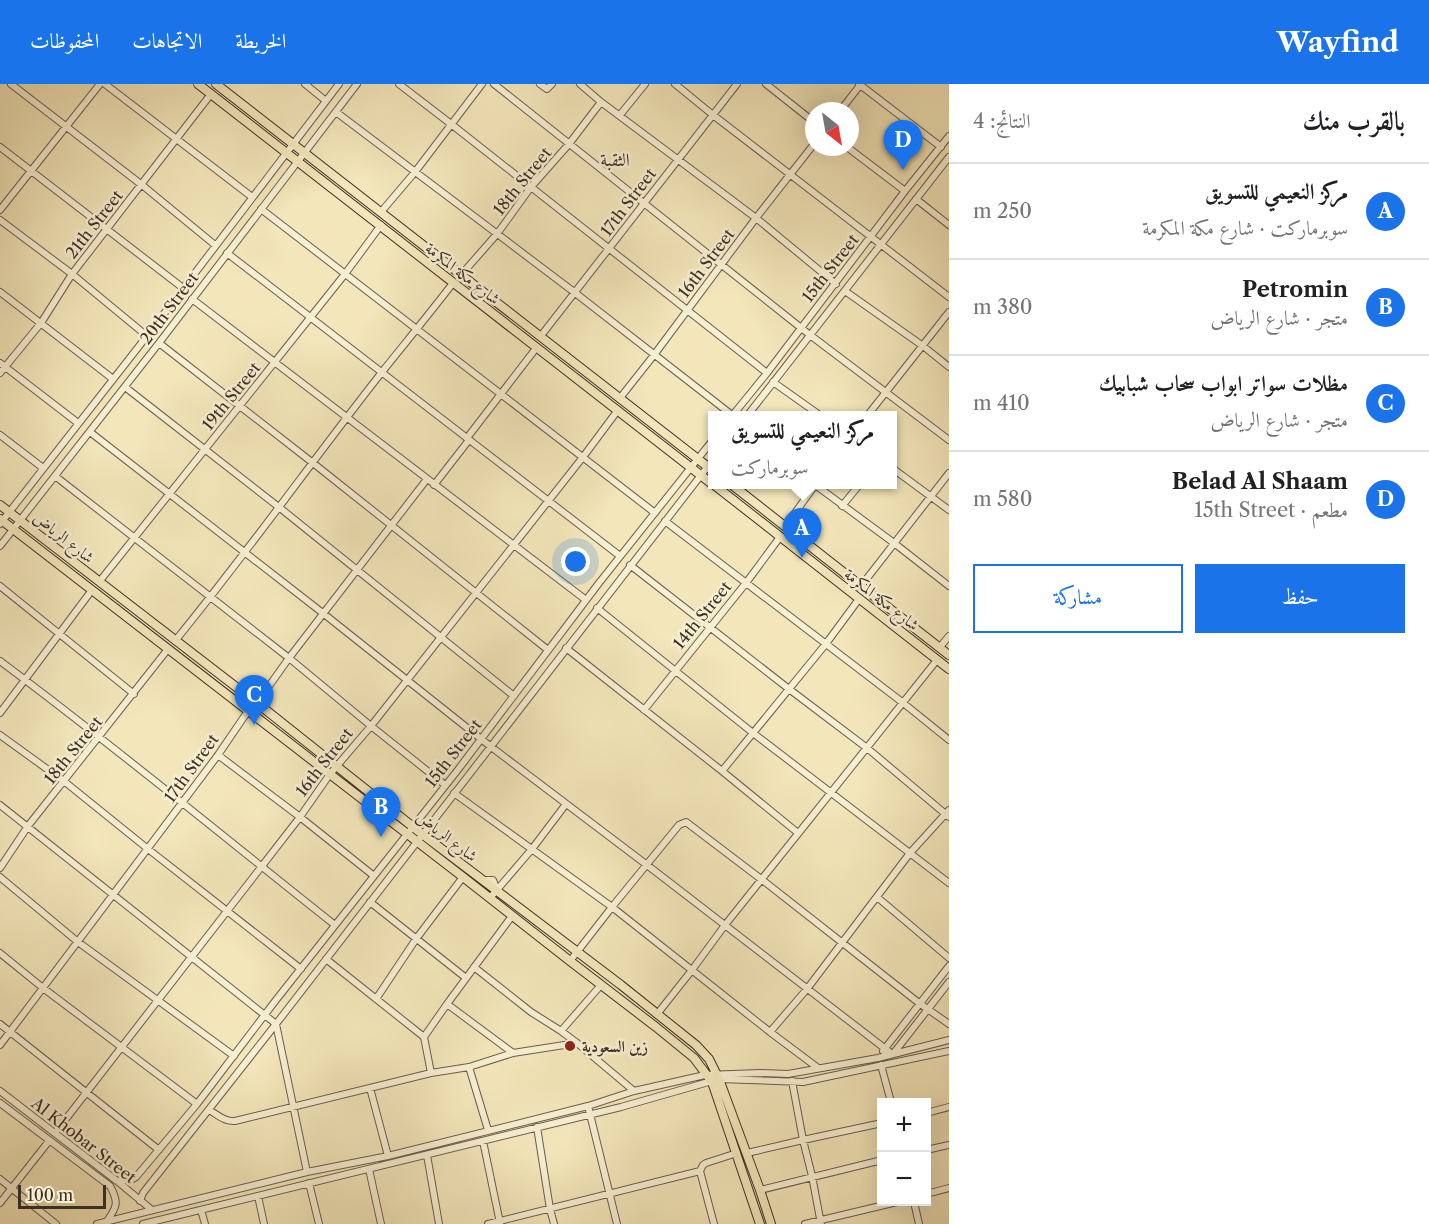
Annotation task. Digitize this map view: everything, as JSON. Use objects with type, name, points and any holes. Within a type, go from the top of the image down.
[{"type":"main road","name":"شارع مكة المكرمة","points":[[198,84],[708,481]]},
{"type":"main road","name":"شارع مكة المكرمة","points":[[218,85],[540,337],[708,464]]},
{"type":"main road","name":"شارع مكة المكرمة","points":[[718,489],[949,669]]},
{"type":"main road","name":"شارع مكة المكرمة","points":[[737,489],[949,655]]},
{"type":"main road","name":"شارع الرياض","points":[[0,505],[257,703],[422,834],[657,1013],[705,1053],[747,1153],[771,1224]]},
{"type":"main road","name":"شارع الرياض","points":[[1,522],[656,1027],[694,1058],[705,1075],[716,1078]]},
{"type":"main road","name":"شارع الرياض","points":[[716,1078],[760,1224]]},
{"type":"street","points":[[11,84],[216,245]]},
{"type":"street","points":[[0,210],[100,84]]},
{"type":"street","points":[[105,84],[252,197]]},
{"type":"street","points":[[305,84],[326,101]]},
{"type":"street","name":"20th Street","points":[[1,522],[147,336],[339,84]]},
{"type":"street","name":"20th Street","points":[[0,546],[357,84]]},
{"type":"street","points":[[399,84],[767,374]]},
{"type":"street","points":[[381,212],[415,172],[482,84]]},
{"type":"street","points":[[494,84],[801,328],[949,440]]},
{"type":"street","points":[[540,84],[546,90],[552,84]]},
{"type":"street","points":[[580,84],[756,218],[836,284]]},
{"type":"street","points":[[620,116],[645,84]]},
{"type":"street","points":[[675,84],[949,297]]},
{"type":"street","name":"17th Street","points":[[540,337],[737,84]]},
{"type":"street","points":[[766,84],[805,115]]},
{"type":"street","points":[[847,102],[860,84],[941,147]]},
{"type":"street","name":"21th Street","points":[[0,373],[2,365],[40,323],[72,274],[211,94]]},
{"type":"street","name":"18th Street","points":[[462,275],[601,102]]},
{"type":"street","points":[[336,111],[727,411]]},
{"type":"street","name":"15th Street","points":[[735,411],[767,374],[949,136]]},
{"type":"street","points":[[0,147],[183,288]]},
{"type":"street","name":"16th Street","points":[[620,398],[805,155]]},
{"type":"street","points":[[859,156],[905,191]]},
{"type":"street","name":"15th Street","points":[[751,411],[949,157]]},
{"type":"street","points":[[916,199],[949,225]]},
{"type":"street","points":[[261,209],[654,513]]},
{"type":"street","points":[[0,220],[72,274],[147,336]]},
{"type":"street","name":"19th Street","points":[[99,582],[345,274],[381,225]]},
{"type":"street","points":[[228,253],[620,556]]},
{"type":"street","points":[[175,641],[453,283]]},
{"type":"street","points":[[845,291],[949,367]]},
{"type":"street","points":[[0,292],[113,379]]},
{"type":"street","points":[[192,299],[586,600]]},
{"type":"street","points":[[871,411],[949,312]]},
{"type":"street","points":[[159,343],[548,650]]},
{"type":"street","points":[[434,485],[537,347]]},
{"type":"street","points":[[2,365],[78,423]]},
{"type":"street","points":[[773,382],[814,411]]},
{"type":"street","points":[[125,387],[514,696]]},
{"type":"street","name":"16th Street","points":[[55,1133],[300,817],[336,766],[441,638],[618,410]]},
{"type":"street","points":[[90,432],[490,746],[892,1054]]},
{"type":"street","points":[[0,435],[43,468]]},
{"type":"street","name":"15th Street","points":[[117,1181],[131,1180],[136,1177],[199,1102],[445,786],[620,556],[708,446]]},
{"type":"street","name":"15th Street","points":[[140,1200],[143,1193],[630,564],[700,475],[708,468]]},
{"type":"street","points":[[897,472],[949,510]]},
{"type":"street","points":[[861,586],[949,474]]},
{"type":"street","points":[[55,476],[289,658],[445,786]]},
{"type":"street","name":"17th Street","points":[[0,1045],[218,755],[248,711],[257,703],[427,479]]},
{"type":"street","points":[[785,527],[811,489]]},
{"type":"street","points":[[819,489],[949,586]]},
{"type":"street","points":[[842,506],[856,489]]},
{"type":"street","points":[[665,520],[949,740]]},
{"type":"street","name":"14th Street","points":[[644,710],[780,537]]},
{"type":"street","points":[[630,564],[948,813],[910,853],[807,989],[770,1032]]},
{"type":"street","points":[[0,586],[134,694]]},
{"type":"street","points":[[0,713],[92,590]]},
{"type":"street","points":[[722,771],[860,599]]},
{"type":"street","points":[[597,608],[753,733],[949,883]]},
{"type":"street","points":[[940,647],[949,636]]},
{"type":"street","points":[[566,648],[798,833]]},
{"type":"street","name":"18th Street","points":[[0,868],[28,826],[168,649]]},
{"type":"street","points":[[657,1013],[937,660]]},
{"type":"street","points":[[0,661],[100,737],[335,925]]},
{"type":"street","points":[[0,735],[64,782],[301,969]]},
{"type":"street","points":[[218,755],[374,876]]},
{"type":"street","points":[[454,793],[612,907],[818,1068]]},
{"type":"street","points":[[490,898],[532,849],[566,804]]},
{"type":"street","points":[[0,805],[276,1024],[307,1172]]},
{"type":"street","points":[[570,961],[679,825],[686,822],[949,1024]]},
{"type":"street","points":[[0,877],[78,942],[234,1056]]},
{"type":"street","points":[[376,999],[416,939],[463,877]]},
{"type":"street","points":[[877,897],[949,957]]},
{"type":"street","points":[[370,902],[466,978]]},
{"type":"street","points":[[424,1037],[513,916]]},
{"type":"street","points":[[0,953],[122,1047],[229,1121],[431,1073],[469,1067],[513,1053],[577,1043]]},
{"type":"street","points":[[326,959],[424,1037],[431,1073]]},
{"type":"street","points":[[878,1058],[949,966]]},
{"type":"street","points":[[474,967],[577,1043],[634,1091]]},
{"type":"street","points":[[892,1054],[949,982]]},
{"type":"street","points":[[561,1031],[601,985]]},
{"type":"street","points":[[447,1004],[513,1053]]},
{"type":"street","points":[[0,1024],[159,1150]]},
{"type":"street","points":[[142,1224],[590,1115],[716,1078],[760,1073],[788,1074],[878,1058],[949,1040]]},
{"type":"street","points":[[716,1078],[803,1082],[949,1051]]},
{"type":"street","points":[[881,1065],[890,1098]]},
{"type":"street","points":[[469,1067],[489,1130]]},
{"type":"street","points":[[97,1224],[307,1172],[388,1156],[588,1106],[634,1091],[705,1075]]},
{"type":"street","points":[[792,1081],[802,1140],[821,1222]]},
{"type":"street","points":[[370,1088],[388,1156]]},
{"type":"street","name":"Al Khobar Street","points":[[0,1091],[152,1210]]},
{"type":"street","name":"Al Khobar Street","points":[[0,1103],[110,1186],[115,1195],[116,1206],[107,1221]]},
{"type":"street","points":[[588,1106],[617,1224]]},
{"type":"street","points":[[931,1112],[949,1107]]},
{"type":"street","points":[[747,1153],[877,1124]]},
{"type":"street","points":[[537,1127],[554,1224]]},
{"type":"street","points":[[0,1203],[49,1141]]},
{"type":"street","points":[[483,1141],[500,1223]]},
{"type":"street","points":[[931,1149],[949,1145]]},
{"type":"street","points":[[488,1224],[500,1223],[700,1171],[706,1163],[737,1153]]},
{"type":"street","points":[[426,1155],[440,1224]]},
{"type":"street","points":[[150,1161],[161,1170]]},
{"type":"street","points":[[760,1190],[877,1161]]},
{"type":"street","points":[[90,1172],[96,1165]]},
{"type":"street","points":[[369,1169],[381,1224]]},
{"type":"street","points":[[700,1171],[714,1224]]},
{"type":"street","points":[[0,1179],[56,1224]]},
{"type":"street","points":[[309,1183],[319,1224]]},
{"type":"street","points":[[931,1193],[949,1188]]},
{"type":"street","points":[[258,1196],[264,1224]]},
{"type":"street","points":[[805,1224],[882,1206]]},
{"type":"street","points":[[915,1206],[919,1224]]},
{"type":"street","points":[[201,1210],[205,1224]]},
{"type":"place","name":"Belad Al Shaam","points":[[903,170]]},
{"type":"place","name":"مركز النعيمي للتسويق","points":[[802,558]]},
{"type":"place","name":"مظلات سواتر ابواب سحاب شبابيك","points":[[254,725]]},
{"type":"place","name":"Petromin","points":[[381,837]]},
{"type":"place","name":"زين السعودية","points":[[570,1046]]},
{"type":"district","name":"الثقبة","points":[[615,160]]}]
